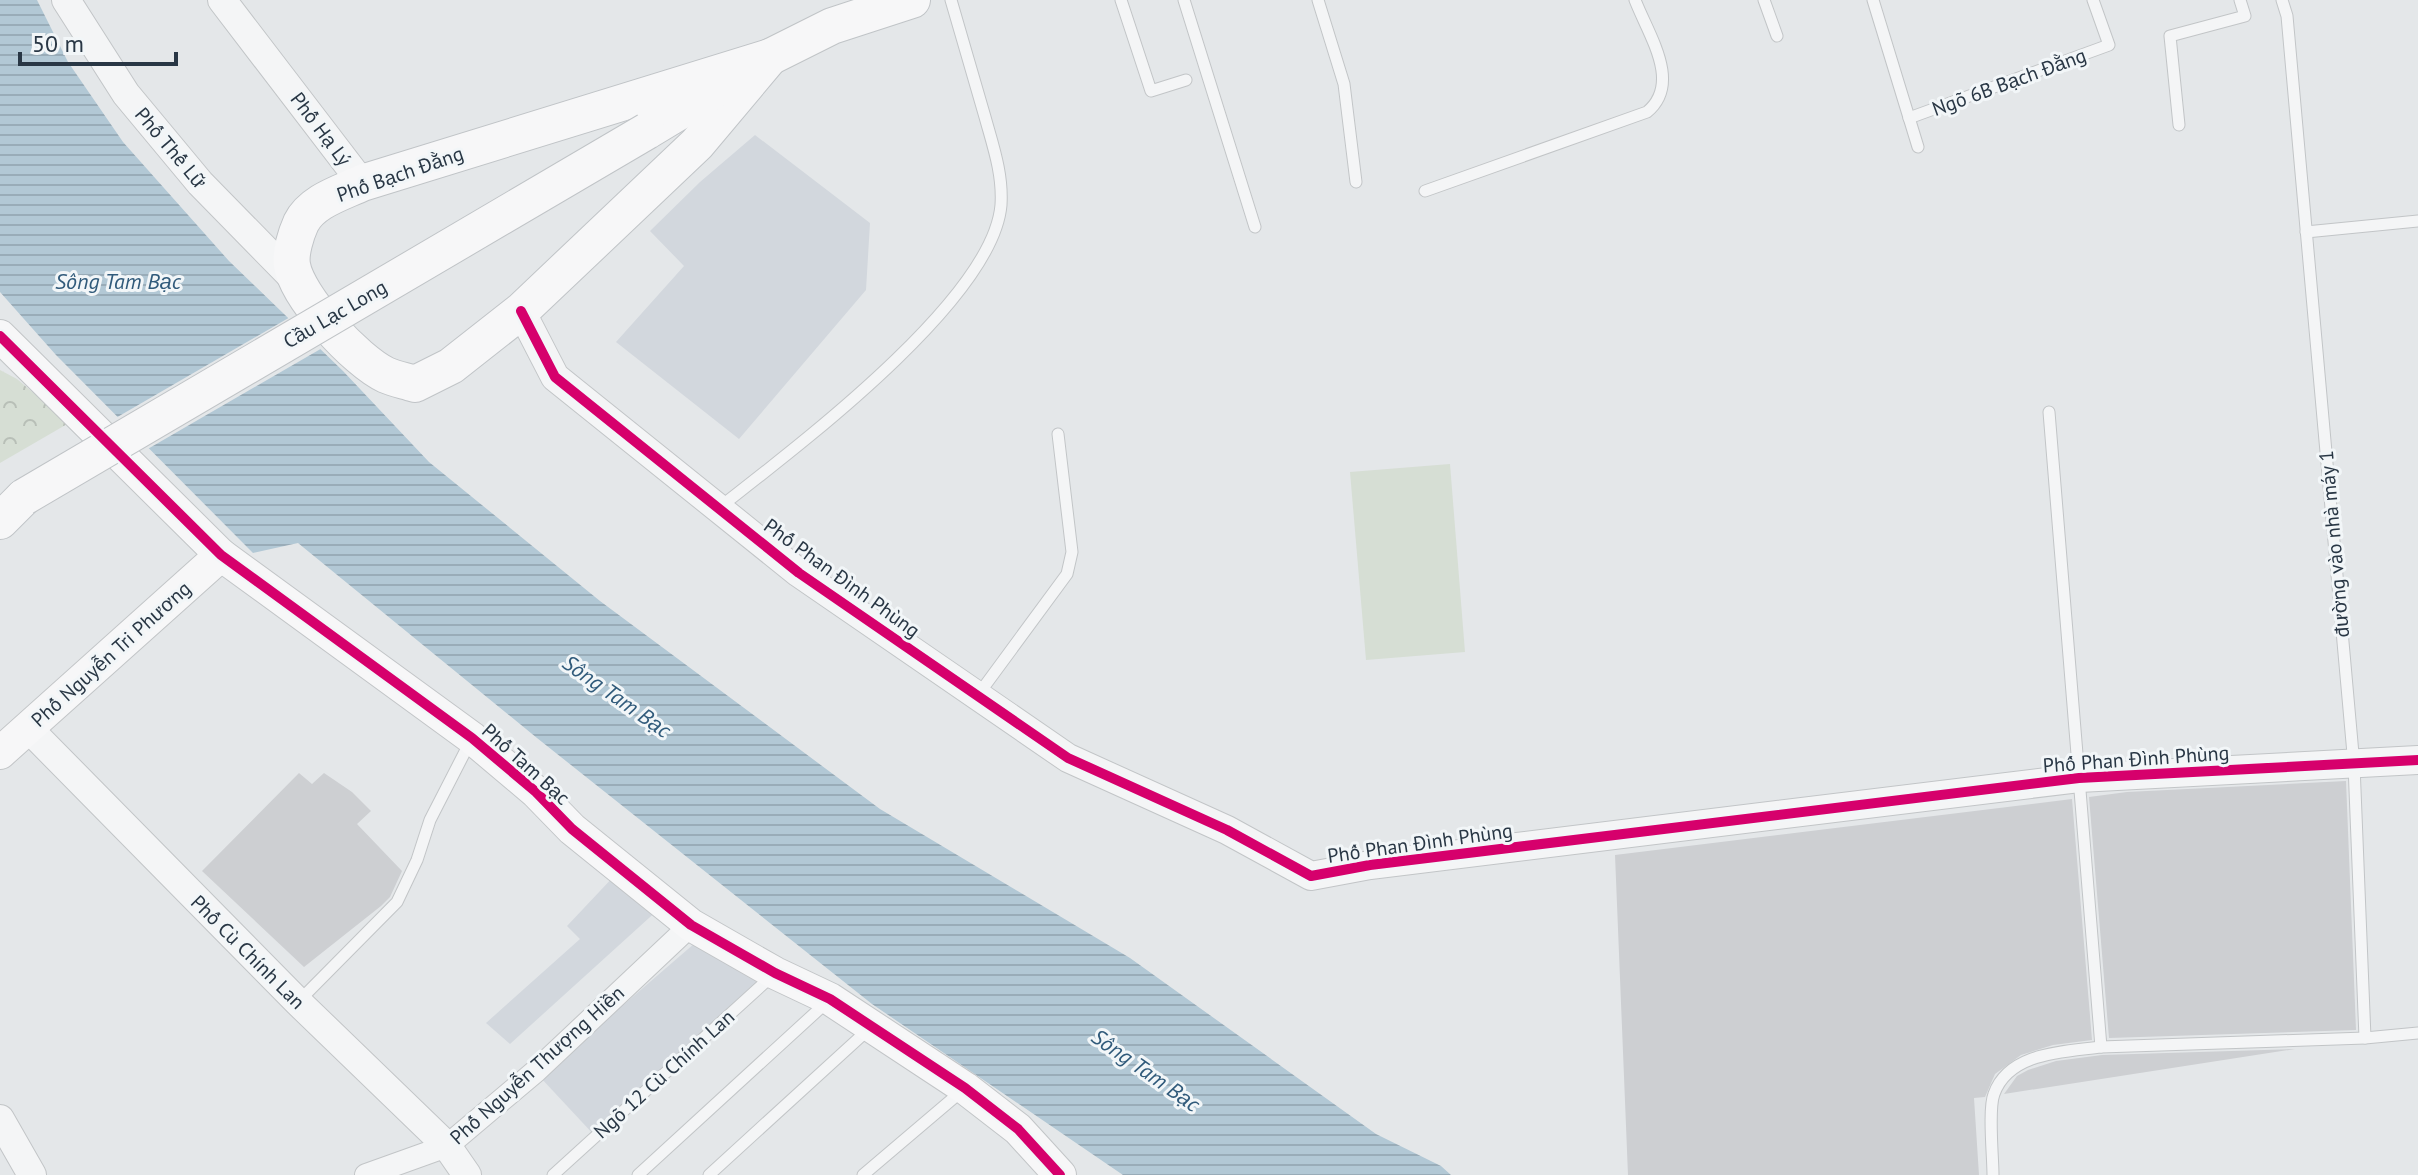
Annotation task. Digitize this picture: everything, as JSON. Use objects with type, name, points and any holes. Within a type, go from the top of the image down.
[{"type":"main road","name":"Phố Bạch Đằng","points":[[647,131],[770,57],[832,26],[902,2]]},
{"type":"main road","name":"Phố Bạch Đằng","points":[[770,57],[697,144],[521,311],[451,366],[415,384],[385,374],[357,356],[296,281],[291,260],[302,221],[318,204],[362,183],[770,57]]},
{"type":"main road","name":"Cầu Lạc Long","points":[[8,506],[647,131]]},
{"type":"main road","name":"Phố Tam Bạc","points":[[0,336],[221,555],[472,738],[536,792],[572,829],[691,925],[775,973],[830,999],[965,1088],[1018,1129],[1060,1175]]},
{"type":"main road","name":"Phố Nguyễn Tri Phương","points":[[0,753],[221,555]]},
{"type":"street","name":"Phố Thế Lữ","points":[[66,0],[126,94],[200,183],[296,281]]},
{"type":"street","name":"Phố Hạ Lý","points":[[222,0],[362,183]]},
{"type":"street","name":"Phố Phan Đình Phùng","points":[[521,311],[555,377],[799,573],[1068,758],[1227,830],[1311,876],[1370,865],[2079,778],[2418,760]]},
{"type":"street","name":"Phố Cù Chính Lan","points":[[28,728],[298,1002],[447,1146],[467,1175]]},
{"type":"street","name":"Phố Nguyễn Thượng Hiền","points":[[366,1175],[447,1146],[536,1071],[691,925]]},
{"type":"street","points":[[0,1119],[32,1175]]},
{"type":"lane","points":[[719,508],[805,440],[927,329],[985,255],[1001,208],[1001,174],[951,0]]},
{"type":"lane","points":[[1121,0],[1151,91],[1186,80]]},
{"type":"lane","points":[[1184,0],[1255,227]]},
{"type":"lane","points":[[1318,0],[1344,84],[1356,182]]},
{"type":"lane","points":[[1425,191],[1647,112],[1658,103],[1664,88],[1664,73],[1635,0]]},
{"type":"lane","points":[[1764,0],[1777,36]]},
{"type":"lane","points":[[1873,0],[1918,147]]},
{"type":"lane","name":"Ngõ 6B Bạch Đằng","points":[[1909,118],[2109,45],[2093,0]]},
{"type":"lane","points":[[2179,125],[2170,36],[2245,16],[2240,0]]},
{"type":"lane","name":"đường vào nhà máy 1","points":[[2282,0],[2287,16],[2354,765],[2365,1038]]},
{"type":"lane","points":[[2306,232],[2418,221]]},
{"type":"lane","points":[[2049,412],[2101,1047]]},
{"type":"lane","points":[[977,696],[1067,574],[1071,563],[1058,434]]},
{"type":"lane","points":[[298,1002],[397,902],[417,860],[430,820],[472,738]]},
{"type":"lane","name":"Ngõ 12 Cù Chính Lan","points":[[553,1175],[775,973]]},
{"type":"lane","points":[[638,1175],[830,999]]},
{"type":"lane","points":[[709,1175],[873,1026]]},
{"type":"lane","points":[[1993,1175],[1993,1096],[2005,1074],[2041,1055],[2101,1047],[2365,1038],[2418,1033]]},
{"type":"lane","points":[[863,1175],[965,1088]]},
{"type":"shaded area","points":[[755,135],[870,223],[866,290],[739,439],[616,342],[684,266],[650,231],[700,182]]},
{"type":"shaded area","points":[[616,874],[660,908],[510,1044],[486,1023],[580,939],[567,926]]},
{"type":"shaded area","points":[[695,943],[766,980],[595,1136],[540,1077]]},
{"type":"green space","points":[[0,370],[17,379],[69,423],[0,463]]},
{"type":"green space","points":[[1450,464],[1465,652],[1366,660],[1350,472]]},
{"type":"water","name":"Sông Tam Bạc","points":[[0,0],[37,0],[68,62],[123,142],[229,261],[343,371],[429,462],[600,601],[880,809],[1130,958],[1376,1134],[1441,1166],[1451,1175],[1123,1175],[872,1004],[298,543],[253,553],[56,355],[0,292]]},
{"type":"pier","points":[[292,316],[324,347],[146,450],[114,419]]},
{"type":"building","points":[[299,773],[312,784],[324,773],[352,792],[371,811],[357,824],[402,871],[390,897],[381,906],[304,967],[202,871]]},
{"type":"building","points":[[2346,781],[2356,1030],[2109,1038],[2089,797],[2127,792]]},
{"type":"building","points":[[2072,799],[2092,1040],[2053,1045],[2021,1055],[1995,1074],[1985,1097],[1974,1098],[1979,1175],[1628,1175],[1615,855]]},
{"type":"building","points":[[2295,1049],[2004,1094],[2017,1076],[2056,1061],[2102,1055]]},
{"type":"cycle path","points":[[521,311],[555,377],[799,573],[1068,758],[1227,830],[1311,876],[1370,865],[2079,778],[2418,760]]},
{"type":"cycle path","points":[[0,336],[221,555],[472,738],[536,792],[572,829],[691,925],[775,973],[830,999],[965,1088],[1018,1129],[1060,1175]]}]
